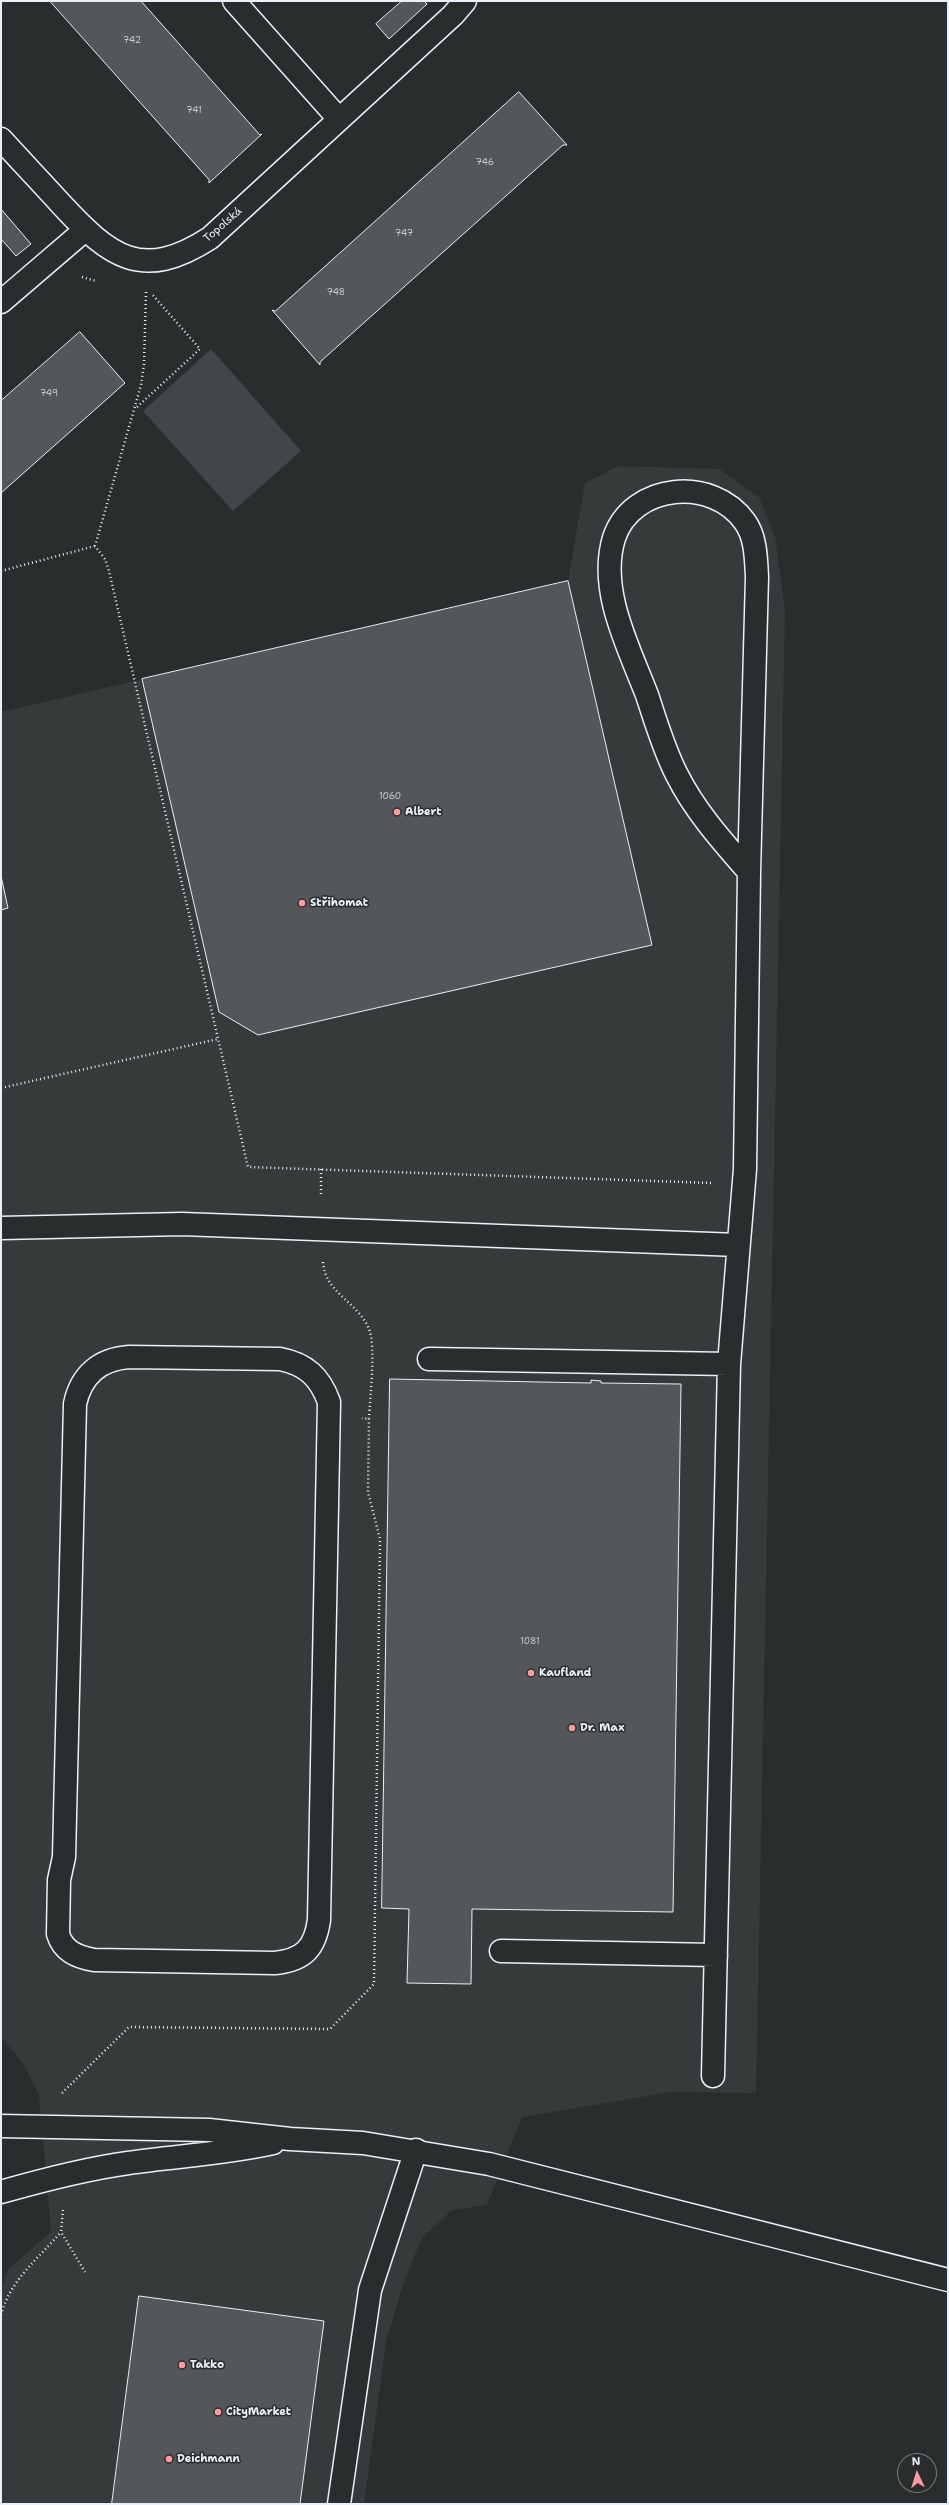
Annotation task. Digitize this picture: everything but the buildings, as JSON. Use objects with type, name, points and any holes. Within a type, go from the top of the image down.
[{"type":"main road","points":[[234,1],[339,119]]},
{"type":"main road","name":"Topolská","points":[[1,139],[85,230],[101,245],[130,258],[158,260],[177,257],[190,251],[210,238],[453,15],[465,1]]},
{"type":"main road","points":[[1,302],[85,230]]},
{"type":"main road","points":[[713,2076],[729,1364],[743,1184],[757,577],[756,556],[745,522],[732,508],[715,498],[696,492],[675,491],[653,496],[638,505],[625,519],[615,537],[610,556],[612,593],[620,623],[677,774],[709,825],[749,872]]},
{"type":"main road","points":[[1,1228],[182,1224],[738,1245]]},
{"type":"main road","points":[[114,1358],[280,1359],[294,1361],[307,1368],[317,1378],[329,1402],[329,1418],[319,1920],[317,1934],[310,1947],[290,1961],[214,1962],[94,1960],[71,1953],[61,1942],[58,1934],[59,1880],[64,1857],[74,1414],[77,1391],[100,1363],[114,1358]]},
{"type":"main road","points":[[429,1359],[729,1364]]},
{"type":"main road","points":[[501,1951],[716,1955]]},
{"type":"main road","points":[[1,2126],[53,2129],[151,2128],[209,2130],[290,2139],[363,2143],[416,2150],[489,2164],[948,2280]]},
{"type":"main road","points":[[1,2192],[58,2176],[126,2163],[246,2150],[290,2139]]},
{"type":"main road","points":[[339,2504],[370,2290],[416,2150]]},
{"type":"path","points":[[96,546],[136,407],[144,364],[146,287],[200,349],[136,407]]},
{"type":"path","points":[[1,571],[96,546]]},
{"type":"path","points":[[96,546],[105,559],[109,571],[248,1167],[743,1184]]},
{"type":"path","points":[[1,1088],[218,1040]]},
{"type":"path","points":[[53,2129],[52,2103],[129,2027],[330,2029],[374,1984],[380,1539],[368,1492],[371,1337],[364,1320],[329,1284],[323,1264],[321,1169]]},
{"type":"path","points":[[329,1418],[369,1419]]},
{"type":"path","points":[[58,2176],[63,2205],[61,2232],[85,2272]]},
{"type":"path","points":[[1,2315],[15,2282],[61,2232]]},
{"type":"shaded area","points":[[211,349],[301,451],[233,511],[143,411]]},
{"type":"shaded area","points":[[618,466],[719,469],[759,497],[775,537],[785,609],[756,2093],[671,2092],[522,2117],[487,2205],[452,2210],[422,2238],[404,2281],[386,2342],[364,2504],[1,2504],[1,2288],[9,2268],[51,2232],[39,2095],[23,2063],[1,2037],[1,712],[568,581],[585,483]]},
{"type":"place","name":"Albert","points":[[397,812]]},
{"type":"place","name":"Střihomat","points":[[302,903]]},
{"type":"place","name":"Kaufland","points":[[531,1673]]},
{"type":"place","name":"Dr. Max","points":[[572,1728]]},
{"type":"place","name":"Takko","points":[[182,2365]]},
{"type":"place","name":"CityMarket","points":[[218,2412]]},
{"type":"place","name":"Deichmann","points":[[169,2459]]}]
